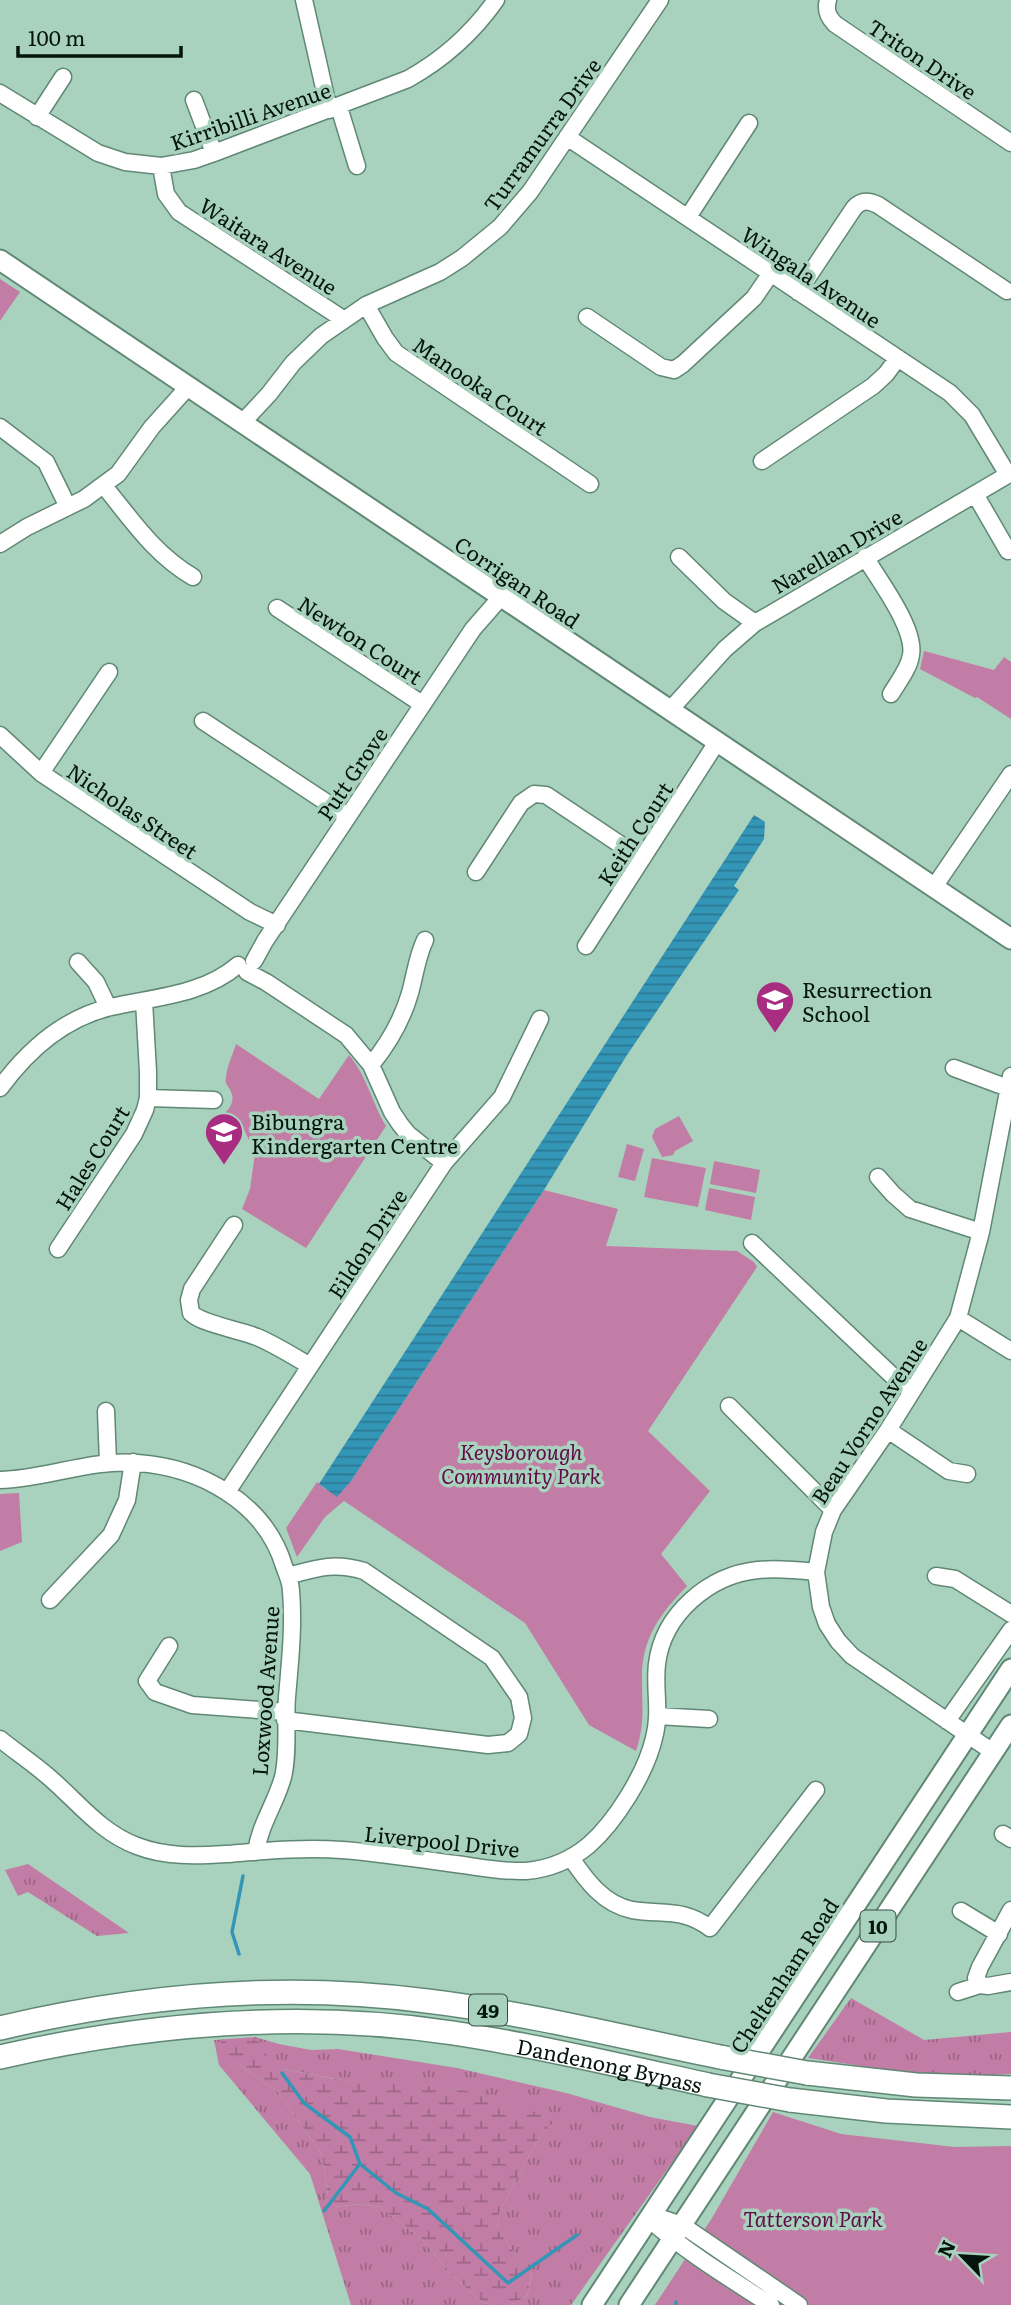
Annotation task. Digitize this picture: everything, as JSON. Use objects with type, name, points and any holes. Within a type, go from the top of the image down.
[{"type":"highway","name":"Dandenong Bypass","points":[[0,2028],[44,2017],[127,2003],[207,1995],[345,1994],[439,2002],[539,2019],[807,2073],[916,2085],[1011,2088]]},
{"type":"highway","name":"Dandenong Bypass","points":[[0,2057],[114,2034],[204,2024],[248,2021],[344,2022],[452,2033],[790,2100],[886,2112],[1011,2117]]},
{"type":"main road","name":"Corrigan Road","points":[[0,260],[1011,939]]},
{"type":"main road","name":"Cheltenham Road","points":[[592,2305],[1011,1669]]},
{"type":"main road","name":"10","points":[[629,2305],[1011,1725]]},
{"type":"street","points":[[304,0],[334,108],[357,166]]},
{"type":"street","name":"Kirribilli Avenue","points":[[0,93],[86,148],[111,159],[138,165],[161,166],[185,162],[389,88],[430,66],[466,37],[496,0]]},
{"type":"street","name":"Turramurra Drive","points":[[248,427],[306,348],[366,305],[440,272],[481,244],[516,209],[660,0]]},
{"type":"street","name":"Triton Drive","points":[[828,0],[828,16],[835,24],[1011,143]]},
{"type":"street","points":[[37,117],[63,77]]},
{"type":"street","points":[[194,100],[214,153]]},
{"type":"street","points":[[688,217],[749,123]]},
{"type":"street","name":"Wingala Avenue","points":[[568,137],[961,403],[982,429],[1009,474]]},
{"type":"street","name":"Waitara Avenue","points":[[161,166],[166,194],[179,212],[343,319]]},
{"type":"street","points":[[798,292],[854,208],[862,201],[878,205],[1007,291]]},
{"type":"street","points":[[587,317],[661,367],[674,369],[683,364],[747,304],[771,274]]},
{"type":"street","name":"Manooka Court","points":[[366,305],[396,353],[590,484]]},
{"type":"street","points":[[762,461],[873,386],[898,358]]},
{"type":"street","points":[[0,544],[104,486],[125,467],[183,383]]},
{"type":"street","points":[[0,427],[46,462],[68,507]]},
{"type":"street","name":"Narellan Drive","points":[[675,714],[710,665],[749,627],[1009,474]]},
{"type":"street","points":[[104,486],[155,549],[193,577]]},
{"type":"street","points":[[975,494],[1008,551]]},
{"type":"street","points":[[679,557],[749,627]]},
{"type":"street","points":[[865,557],[902,619],[911,641],[909,662],[891,694]]},
{"type":"street","name":"Putt Grove","points":[[0,1088],[22,1059],[49,1036],[78,1019],[108,1007],[173,996],[247,966],[497,594]]},
{"type":"street","name":"Newton Court","points":[[277,608],[422,704]]},
{"type":"street","points":[[41,773],[109,672]]},
{"type":"street","points":[[203,721],[347,816]]},
{"type":"street","name":"Nicholas Street","points":[[0,735],[41,773],[250,912],[271,933]]},
{"type":"street","name":"Keith Court","points":[[586,946],[717,742]]},
{"type":"street","points":[[934,887],[1011,774]]},
{"type":"street","points":[[530,778],[534,794]]},
{"type":"street","points":[[476,872],[521,803],[534,794],[546,795],[642,859]]},
{"type":"street","points":[[371,1065],[389,1042],[404,1012],[425,940]]},
{"type":"street","points":[[78,962],[96,982],[108,1007]]},
{"type":"street","points":[[247,966],[266,982],[346,1035],[371,1065],[400,1124],[408,1134],[444,1163]]},
{"type":"street","name":"Hales Court","points":[[58,1249],[140,1124],[148,1098],[144,1001]]},
{"type":"street","name":"Eildon Drive","points":[[228,1492],[444,1163],[502,1097],[540,1019]]},
{"type":"street","points":[[954,1068],[1009,1082]]},
{"type":"street","name":"Beau Vorno Avenue","points":[[993,1752],[852,1656],[827,1624],[821,1607],[816,1572],[824,1532],[833,1510],[888,1430],[958,1318],[981,1232],[1009,1082]]},
{"type":"street","points":[[148,1098],[214,1100]]},
{"type":"street","points":[[878,1177],[910,1209],[981,1232]]},
{"type":"street","points":[[234,1224],[192,1289],[189,1300],[191,1313],[202,1321],[259,1338],[310,1366]]},
{"type":"street","points":[[752,1243],[901,1384],[913,1390]]},
{"type":"street","points":[[958,1318],[1011,1351]]},
{"type":"street","points":[[729,1406],[833,1510]]},
{"type":"street","points":[[106,1411],[108,1463]]},
{"type":"street","points":[[888,1430],[949,1471],[967,1474]]},
{"type":"street","points":[[50,1600],[111,1535],[127,1500],[133,1462]]},
{"type":"street","name":"Loxwood Avenue","points":[[0,1480],[37,1477],[108,1463],[153,1464],[188,1472],[228,1492],[263,1525],[277,1547],[288,1576],[292,1617],[284,1774],[261,1827],[256,1852]]},
{"type":"street","points":[[169,1646],[147,1681],[155,1692],[192,1705],[488,1745],[508,1743],[519,1734],[523,1718],[519,1697],[492,1658],[364,1571],[346,1566],[323,1566],[288,1576]]},
{"type":"street","name":"Liverpool Drive","points":[[0,1739],[52,1780],[95,1822],[114,1835],[149,1850],[184,1856],[299,1849],[342,1850],[512,1871],[543,1868],[571,1858],[599,1836],[636,1781],[655,1736],[657,1664],[660,1653],[672,1622],[686,1604],[708,1588],[729,1578],[757,1570],[816,1572]]},
{"type":"street","points":[[936,1576],[955,1579],[1011,1615]]},
{"type":"street","points":[[947,1721],[1011,1630]]},
{"type":"street","points":[[657,1716],[709,1719]]},
{"type":"street","points":[[571,1858],[595,1890],[615,1904],[629,1909],[687,1914],[710,1928],[816,1790]]},
{"type":"street","points":[[979,1985],[976,1978],[980,1967],[1011,1910]]},
{"type":"street","points":[[961,1911],[999,1934]]},
{"type":"street","points":[[958,1993],[979,1985],[1011,1982]]},
{"type":"street","points":[[650,2217],[799,2305]]},
{"type":"street","points":[[677,2232],[717,2271],[771,2305]]},
{"type":"green space","points":[[0,279],[20,292],[0,321]]},
{"type":"green space","points":[[924,651],[994,670],[1004,657],[1011,662],[1011,719],[977,697],[920,669]]},
{"type":"green space","points":[[236,1044],[319,1099],[349,1055],[386,1126],[306,1248],[242,1209],[250,1189],[255,1153],[240,1121],[216,1132],[216,1120],[228,1110],[232,1102],[232,1093],[226,1080]]},
{"type":"green space","points":[[679,1116],[693,1141],[675,1151],[673,1155],[662,1157],[652,1137],[655,1129]]},
{"type":"green space","points":[[627,1144],[644,1149],[635,1181],[618,1177]]},
{"type":"green space","points":[[652,1158],[706,1168],[698,1207],[644,1197]]},
{"type":"green space","points":[[714,1161],[760,1170],[756,1193],[710,1184]]},
{"type":"green space","points":[[709,1188],[755,1197],[751,1220],[705,1210]]},
{"type":"green space","name":"Keysborough Community Park","points":[[544,1190],[618,1209],[606,1246],[737,1251],[757,1267],[648,1431],[710,1491],[661,1554],[687,1586],[660,1618],[648,1640],[642,1666],[642,1724],[636,1751],[589,1725],[525,1623],[344,1501],[325,1517],[297,1557],[286,1528],[317,1482],[325,1489],[351,1481]]},
{"type":"green space","points":[[19,1493],[22,1542],[0,1551],[0,1494]]},
{"type":"green space","points":[[28,1864],[129,1933],[97,1936],[28,1892],[18,1896],[5,1870]]},
{"type":"green space","points":[[851,1998],[924,2040],[1011,2032],[1011,2074],[940,2078],[808,2058]]},
{"type":"green space","points":[[255,2037],[311,2050],[338,2049],[457,2068],[566,2093],[650,2117],[698,2126],[571,2305],[511,2305],[527,2296],[532,2273],[497,2228],[500,2210],[541,2134],[552,2124],[463,2090],[342,2080],[283,2069],[278,2075],[234,2061],[277,2091],[323,2156],[328,2197],[323,2206],[359,2204],[380,2207],[423,2240],[449,2272],[482,2302],[491,2305],[351,2305],[310,2174],[219,2065],[214,2040]]},
{"type":"green space","points":[[257,2039],[278,2074],[283,2069],[341,2080],[383,2081],[463,2090],[552,2117],[552,2124],[541,2134],[500,2210],[497,2228],[532,2272],[527,2296],[511,2305],[482,2302],[449,2272],[423,2240],[380,2207],[359,2204],[334,2207],[329,2212],[323,2210],[328,2197],[323,2156],[277,2091],[234,2061],[221,2048],[221,2040]]},
{"type":"green space","name":"Tatterson Park","points":[[773,2112],[841,2134],[955,2147],[1011,2146],[1011,2305],[655,2305],[712,2218]]},
{"type":"water","points":[[754,815],[765,822],[764,839],[734,886],[739,890],[627,1055],[544,1190],[351,1481],[337,1497],[319,1484]]},
{"type":"waterway","points":[[239,1954],[232,1932],[243,1876]]},
{"type":"waterway","points":[[282,2073],[304,2103],[350,2137],[360,2164],[396,2193],[428,2209],[508,2283],[577,2235]]},
{"type":"waterway","points":[[324,2211],[359,2165]]},
{"type":"place","name":"Resurrection School","points":[[775,1034]]},
{"type":"place","name":"Bibungra Kindergarten Centre","points":[[224,1166]]}]
